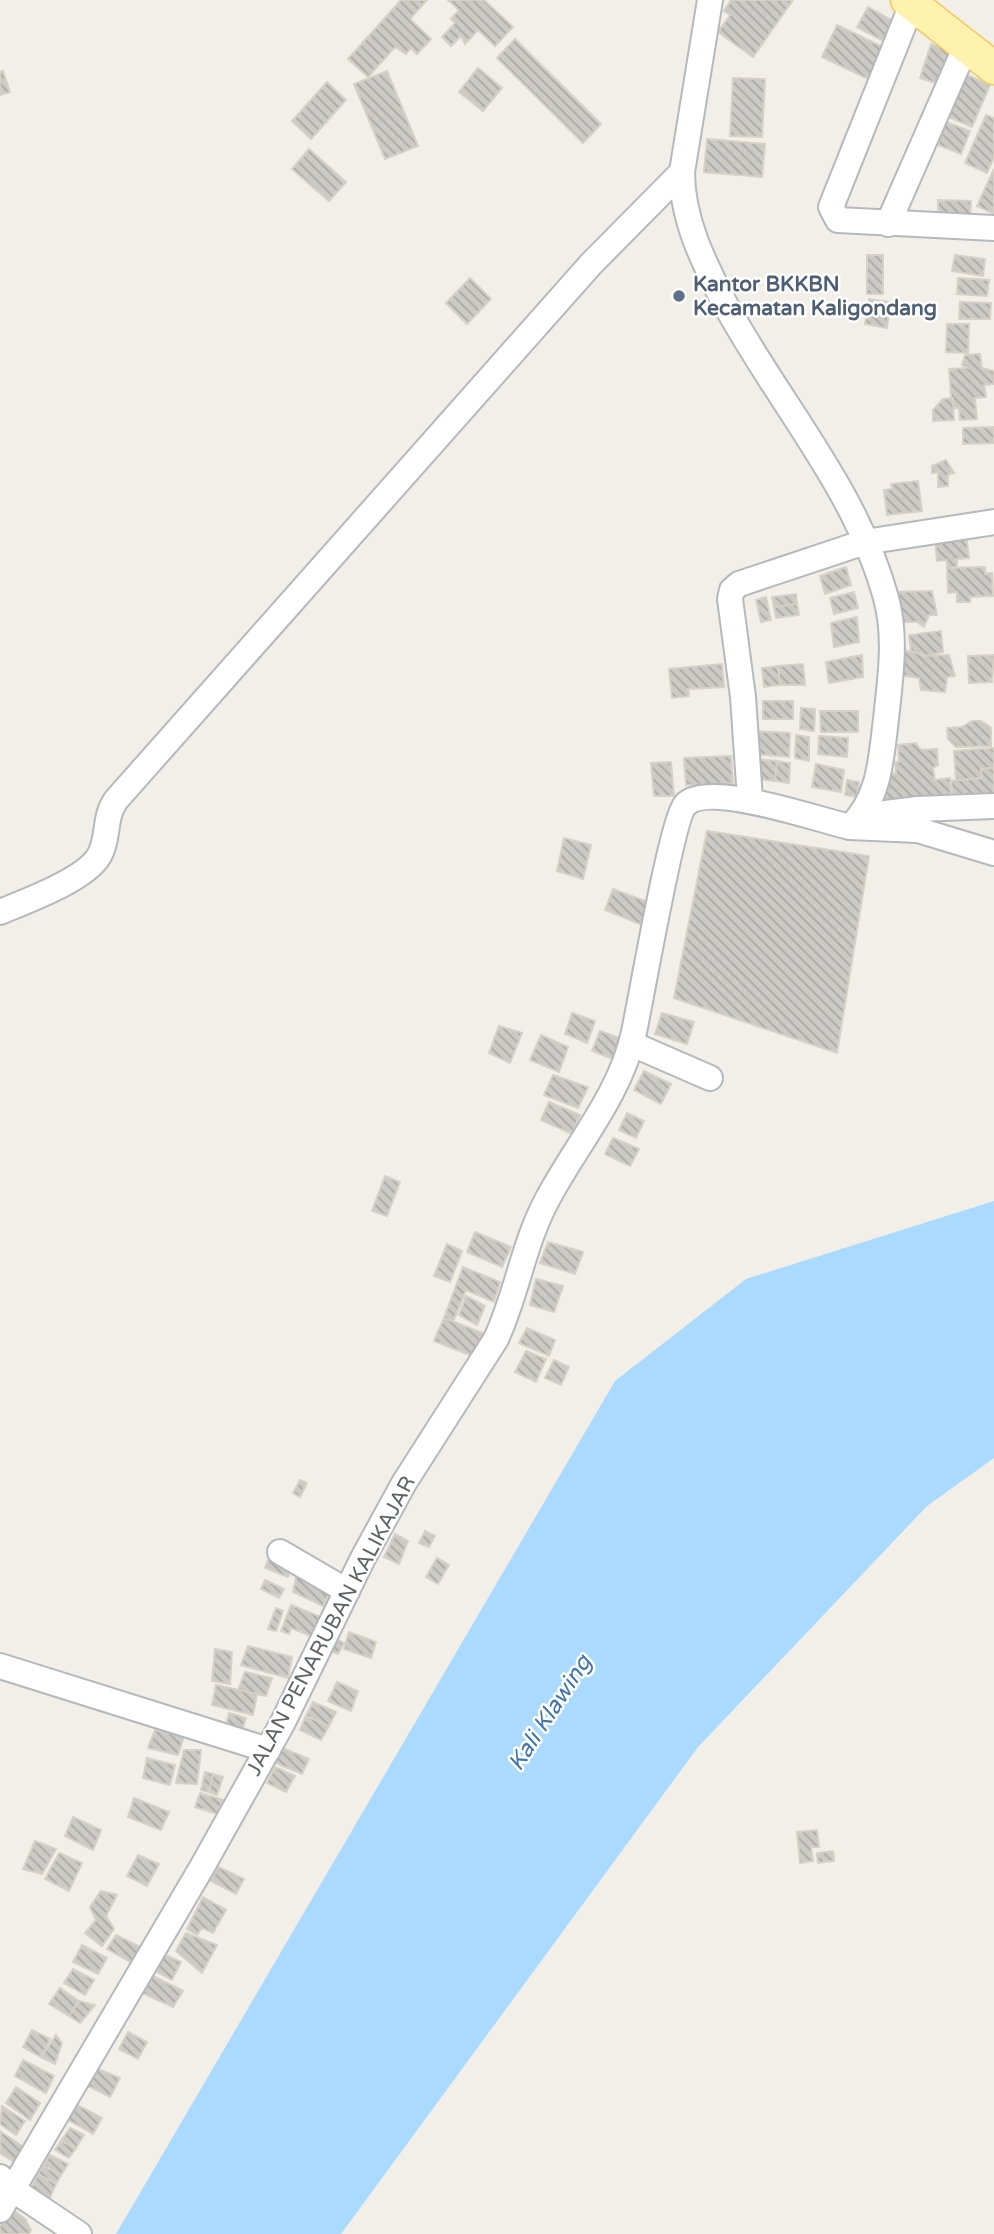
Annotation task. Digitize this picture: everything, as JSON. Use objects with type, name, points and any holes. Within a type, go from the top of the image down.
[{"type":"main road","points":[[910,2],[994,68]]},
{"type":"street","points":[[710,0],[681,172],[682,195],[691,230],[711,276],[747,345],[848,503],[886,598],[892,663],[878,773],[873,794],[856,821]]},
{"type":"street","points":[[910,2],[831,206],[838,220],[994,228]]},
{"type":"street","points":[[888,224],[966,46]]},
{"type":"street","points":[[0,912],[80,873],[96,862],[103,846],[108,815],[116,800],[591,264],[681,172]]},
{"type":"street","points":[[750,799],[743,697],[730,599],[732,590],[739,584],[865,542],[994,517]]},
{"type":"street","name":"JALAN PENARUBAN KALIKAJAR","points":[[0,2210],[6,2183],[268,1749],[404,1483],[496,1339],[531,1234],[547,1199],[585,1140],[632,1044],[680,813],[686,804],[698,798],[750,799],[856,821],[918,820]]},
{"type":"street","points":[[918,820],[994,806]]},
{"type":"street","points":[[918,820],[994,853]]},
{"type":"street","points":[[632,1044],[710,1078]]},
{"type":"street","points":[[280,1552],[347,1591]]},
{"type":"street","points":[[0,1667],[268,1749]]},
{"type":"street","points":[[6,2183],[79,2234]]},
{"type":"water","name":"Kali Klawing","points":[[994,1201],[994,1458],[927,1506],[698,1747],[341,2234],[116,2234],[615,1381],[746,1279]]},
{"type":"building","points":[[401,0],[427,0],[410,19],[431,39],[417,54],[411,48],[406,54],[395,47],[368,77],[348,59]]},
{"type":"building","points":[[448,0],[484,0],[513,27],[495,46],[478,30],[465,44],[461,36],[451,46],[442,37],[455,23],[451,19],[459,10]]},
{"type":"building","points":[[731,0],[793,0],[753,57],[718,32],[730,15],[724,11]]},
{"type":"building","points":[[868,7],[893,21],[883,41],[857,27]]},
{"type":"building","points":[[837,25],[885,48],[870,80],[822,57]]},
{"type":"building","points":[[515,39],[601,124],[583,143],[497,58]]},
{"type":"building","points":[[931,44],[956,52],[945,86],[920,78]]},
{"type":"building","points":[[478,68],[502,88],[483,111],[459,92]]},
{"type":"building","points":[[3,71],[10,92],[0,95],[0,72]]},
{"type":"building","points":[[387,71],[418,146],[385,159],[354,84]]},
{"type":"building","points":[[965,74],[990,85],[972,127],[946,116]]},
{"type":"building","points":[[733,78],[765,79],[762,137],[730,136]]},
{"type":"building","points":[[327,82],[346,100],[311,139],[292,121]]},
{"type":"building","points":[[986,115],[994,118],[994,157],[987,173],[965,163]]},
{"type":"building","points":[[946,122],[970,131],[961,154],[938,145]]},
{"type":"building","points":[[707,139],[765,144],[762,177],[704,172]]},
{"type":"building","points":[[309,149],[346,182],[329,201],[292,169]]},
{"type":"building","points":[[994,169],[994,214],[977,206]]},
{"type":"building","points":[[938,200],[971,201],[970,222],[938,221]]},
{"type":"building","points":[[867,255],[883,255],[883,294],[867,294]]},
{"type":"building","points":[[955,255],[985,259],[983,276],[952,271]]},
{"type":"building","points":[[470,278],[491,299],[467,324],[446,303]]},
{"type":"building","points":[[958,278],[989,280],[987,296],[957,294]]},
{"type":"building","points":[[869,299],[890,302],[887,328],[865,324]]},
{"type":"building","points":[[960,302],[991,303],[990,319],[959,319]]},
{"type":"building","points":[[947,324],[969,324],[968,353],[946,352]]},
{"type":"building","points":[[980,354],[982,368],[994,371],[994,384],[984,385],[986,397],[975,398],[977,419],[960,420],[959,408],[952,408],[949,369],[967,368],[962,365],[965,355]]},
{"type":"building","points":[[953,398],[954,420],[933,421],[933,410],[943,399]]},
{"type":"building","points":[[994,427],[994,443],[963,444],[963,428]]},
{"type":"building","points":[[946,460],[954,473],[948,475],[948,486],[938,487],[938,472],[932,473],[932,466]]},
{"type":"building","points":[[918,481],[922,511],[887,515],[884,490],[892,489],[891,484]]},
{"type":"building","points":[[966,534],[969,558],[957,559],[957,567],[947,568],[947,560],[937,561],[935,537]]},
{"type":"building","points":[[846,567],[851,585],[825,594],[820,576]]},
{"type":"building","points":[[985,567],[985,574],[992,573],[993,596],[970,597],[970,602],[957,602],[957,592],[948,593],[947,568]]},
{"type":"building","points":[[932,591],[937,615],[929,615],[924,627],[917,622],[902,622],[902,613],[895,613],[894,592]]},
{"type":"building","points":[[854,592],[858,608],[834,614],[830,598]]},
{"type":"building","points":[[796,594],[797,604],[774,607],[772,597]]},
{"type":"building","points":[[766,597],[771,620],[761,622],[756,600]]},
{"type":"building","points":[[797,604],[799,615],[776,618],[774,607]]},
{"type":"building","points":[[857,617],[859,642],[834,647],[831,623]]},
{"type":"building","points":[[941,631],[943,652],[925,656],[911,651],[909,635]]},
{"type":"building","points":[[911,651],[925,656],[949,655],[955,676],[947,677],[945,692],[921,690],[919,678],[897,675],[901,652]]},
{"type":"building","points":[[862,655],[863,677],[829,683],[826,662]]},
{"type":"building","points":[[994,655],[992,682],[969,683],[968,656]]},
{"type":"building","points":[[722,664],[724,687],[688,689],[689,696],[672,698],[669,669]]},
{"type":"building","points":[[803,664],[805,685],[780,685],[778,666]]},
{"type":"building","points":[[778,666],[780,685],[764,687],[762,668]]},
{"type":"building","points":[[763,701],[793,701],[793,719],[763,719]]},
{"type":"building","points":[[801,708],[815,709],[814,731],[800,729]]},
{"type":"building","points":[[820,711],[858,711],[858,732],[821,732]]},
{"type":"building","points":[[972,721],[981,721],[991,728],[991,746],[956,747],[948,739],[947,728],[962,727]]},
{"type":"building","points":[[752,731],[790,733],[789,757],[752,754]]},
{"type":"building","points":[[796,735],[809,737],[809,761],[795,758]]},
{"type":"building","points":[[819,736],[848,738],[847,757],[818,754]]},
{"type":"building","points":[[916,743],[921,750],[937,749],[938,765],[933,768],[935,780],[950,778],[951,803],[883,803],[880,775],[896,773],[895,762],[899,762],[898,745]]},
{"type":"building","points":[[994,748],[994,768],[981,769],[982,778],[956,780],[954,751]]},
{"type":"building","points":[[731,756],[733,783],[686,785],[684,758]]},
{"type":"building","points":[[751,759],[777,761],[775,781],[750,778]]},
{"type":"building","points":[[777,761],[790,763],[789,783],[775,781]]},
{"type":"building","points":[[671,762],[674,796],[654,796],[651,763]]},
{"type":"building","points":[[816,764],[844,770],[841,792],[812,787]]},
{"type":"building","points":[[994,768],[994,804],[954,808],[951,781],[982,778],[981,769]]},
{"type":"building","points":[[847,780],[859,782],[857,797],[845,795]]},
{"type":"building","points":[[707,831],[869,856],[837,1053],[674,998]]},
{"type":"building","points":[[564,838],[591,845],[583,879],[557,871]]},
{"type":"building","points":[[613,889],[648,902],[642,925],[605,910]]},
{"type":"building","points":[[572,1013],[595,1021],[587,1043],[565,1034]]},
{"type":"building","points":[[662,1013],[694,1022],[687,1044],[655,1034]]},
{"type":"building","points":[[499,1026],[522,1033],[510,1063],[489,1053]]},
{"type":"building","points":[[600,1031],[622,1039],[613,1059],[592,1051]]},
{"type":"building","points":[[541,1035],[568,1047],[559,1072],[530,1060]]},
{"type":"building","points":[[644,1071],[671,1084],[661,1104],[634,1090]]},
{"type":"building","points":[[553,1075],[588,1087],[578,1108],[544,1095]]},
{"type":"building","points":[[549,1102],[580,1115],[572,1134],[541,1120]]},
{"type":"building","points":[[627,1113],[644,1121],[636,1138],[619,1130]]},
{"type":"building","points":[[613,1138],[639,1149],[630,1166],[605,1154]]},
{"type":"building","points":[[385,1176],[400,1182],[387,1216],[372,1211]]},
{"type":"building","points":[[475,1232],[511,1247],[502,1267],[467,1252]]},
{"type":"building","points":[[548,1242],[583,1252],[575,1274],[540,1263]]},
{"type":"building","points":[[447,1244],[462,1251],[450,1282],[434,1276]]},
{"type":"building","points":[[463,1267],[500,1282],[494,1302],[466,1290],[453,1322],[444,1318]]},
{"type":"building","points":[[536,1279],[563,1286],[554,1312],[530,1305]]},
{"type":"building","points":[[466,1296],[485,1306],[477,1325],[459,1315]]},
{"type":"building","points":[[444,1318],[483,1333],[472,1356],[434,1341]]},
{"type":"building","points":[[527,1328],[555,1340],[549,1356],[519,1343]]},
{"type":"building","points":[[526,1351],[546,1359],[536,1382],[515,1372]]},
{"type":"building","points":[[554,1360],[569,1367],[561,1385],[545,1378]]},
{"type":"building","points":[[300,1480],[307,1483],[300,1497],[293,1493]]},
{"type":"building","points":[[425,1531],[435,1536],[429,1547],[419,1543]]},
{"type":"building","points":[[395,1534],[408,1541],[399,1564],[384,1557]]},
{"type":"building","points":[[271,1553],[294,1562],[288,1577],[265,1568]]},
{"type":"building","points":[[437,1558],[449,1565],[438,1584],[426,1577]]},
{"type":"building","points":[[298,1569],[333,1585],[323,1606],[293,1592]]},
{"type":"building","points":[[265,1580],[284,1589],[279,1598],[261,1589]]},
{"type":"building","points":[[291,1605],[321,1617],[313,1637],[291,1628],[289,1634],[281,1631]]},
{"type":"building","points":[[276,1608],[283,1611],[276,1631],[268,1629]]},
{"type":"building","points":[[349,1632],[376,1642],[371,1658],[344,1649]]},
{"type":"building","points":[[336,1639],[344,1643],[338,1654],[331,1651]]},
{"type":"building","points":[[248,1646],[292,1657],[288,1678],[241,1665]]},
{"type":"building","points":[[215,1649],[232,1652],[230,1684],[212,1681]]},
{"type":"building","points":[[245,1672],[272,1678],[266,1696],[238,1690]]},
{"type":"building","points":[[337,1682],[358,1691],[351,1711],[328,1701]]},
{"type":"building","points":[[216,1685],[257,1694],[253,1715],[212,1705]]},
{"type":"building","points":[[313,1702],[336,1712],[329,1726],[306,1716]]},
{"type":"building","points":[[229,1713],[246,1718],[241,1735],[225,1730]]},
{"type":"building","points":[[306,1716],[329,1726],[321,1740],[300,1730]]},
{"type":"building","points":[[155,1730],[184,1736],[178,1755],[148,1748]]},
{"type":"building","points":[[280,1747],[309,1759],[302,1774],[273,1762]]},
{"type":"building","points":[[184,1750],[201,1750],[197,1784],[176,1783]]},
{"type":"building","points":[[147,1758],[175,1765],[170,1785],[143,1778]]},
{"type":"building","points":[[275,1767],[295,1776],[286,1792],[267,1783]]},
{"type":"building","points":[[205,1772],[213,1774],[209,1792],[201,1790]]},
{"type":"building","points":[[213,1774],[223,1777],[217,1795],[209,1792]]},
{"type":"building","points":[[200,1793],[223,1800],[217,1814],[195,1807]]},
{"type":"building","points":[[134,1798],[169,1812],[161,1830],[128,1817]]},
{"type":"building","points":[[73,1817],[101,1830],[93,1850],[65,1836]]},
{"type":"building","points":[[817,1830],[819,1847],[811,1847],[813,1861],[800,1863],[797,1832]]},
{"type":"building","points":[[35,1841],[56,1849],[42,1874],[23,1869]]},
{"type":"building","points":[[833,1851],[834,1861],[818,1863],[817,1853]]},
{"type":"building","points":[[59,1853],[82,1863],[69,1891],[45,1879]]},
{"type":"building","points":[[138,1855],[159,1864],[147,1886],[127,1876]]},
{"type":"building","points":[[218,1867],[244,1879],[236,1894],[211,1881]]},
{"type":"building","points":[[101,1891],[117,1895],[106,1916],[114,1929],[102,1946],[85,1933],[96,1920],[90,1907]]},
{"type":"building","points":[[203,1897],[226,1910],[213,1933],[202,1928],[197,1935],[187,1929]]},
{"type":"building","points":[[186,1933],[217,1945],[202,1973],[176,1951]]},
{"type":"building","points":[[116,1935],[142,1948],[132,1963],[107,1949]]},
{"type":"building","points":[[82,1945],[107,1958],[98,1974],[73,1962]]},
{"type":"building","points":[[163,1954],[181,1962],[172,1980],[155,1971]]},
{"type":"building","points":[[73,1969],[94,1980],[85,1995],[64,1983]]},
{"type":"building","points":[[151,1975],[183,1991],[173,2007],[142,1993]]},
{"type":"building","points":[[60,1988],[79,2001],[69,2016],[49,2004]]},
{"type":"building","points":[[79,2001],[95,2005],[80,2023],[69,2016]]},
{"type":"building","points":[[32,2030],[50,2039],[41,2057],[23,2047]]},
{"type":"building","points":[[128,2032],[147,2042],[138,2059],[119,2049]]},
{"type":"building","points":[[56,2035],[62,2043],[55,2064],[41,2057]]},
{"type":"building","points":[[23,2060],[54,2076],[46,2093],[15,2076]]},
{"type":"building","points":[[98,2069],[120,2078],[110,2097],[88,2086]]},
{"type":"building","points":[[16,2087],[40,2103],[30,2120],[6,2103]]},
{"type":"building","points":[[77,2105],[102,2118],[93,2134],[68,2120]]},
{"type":"building","points":[[2,2106],[25,2121],[16,2135],[0,2124]]},
{"type":"building","points":[[70,2128],[84,2135],[76,2148],[61,2141]]},
{"type":"building","points":[[1,2132],[27,2149],[16,2163],[0,2153]]},
{"type":"building","points":[[61,2141],[76,2148],[69,2158],[55,2150]]},
{"type":"building","points":[[50,2155],[68,2164],[61,2175],[43,2166]]},
{"type":"building","points":[[43,2166],[61,2175],[56,2184],[38,2174]]},
{"type":"building","points":[[38,2174],[56,2184],[49,2200],[30,2191]]},
{"type":"building","points":[[8,2206],[25,2219],[31,2230],[29,2234],[0,2234],[0,2220]]},
{"type":"place","name":"Kantor BKKBN Kecamatan Kaligondang","points":[[679,296]]}]
